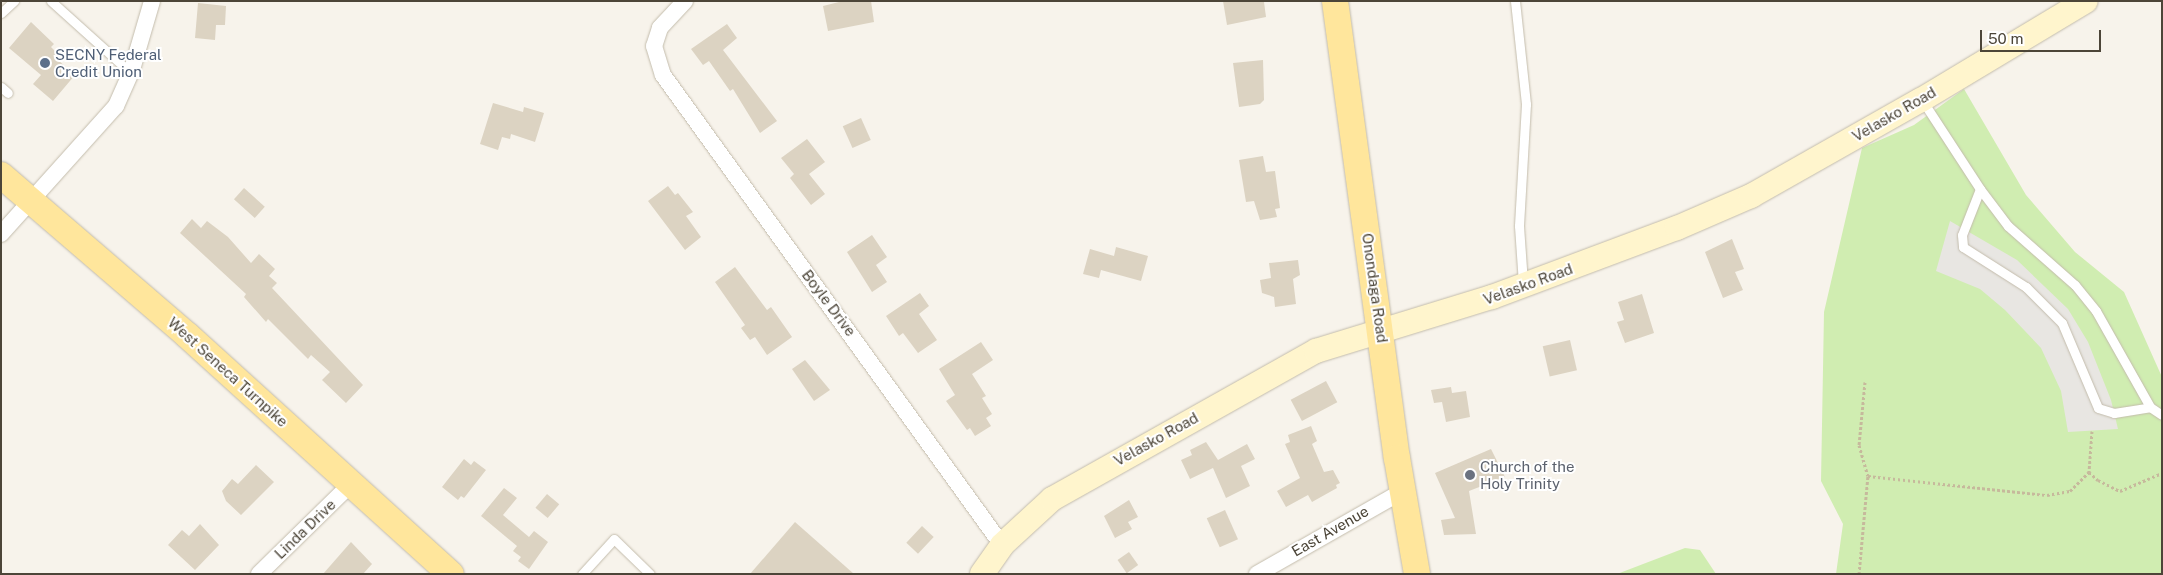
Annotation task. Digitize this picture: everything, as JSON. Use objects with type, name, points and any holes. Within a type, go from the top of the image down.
[{"type":"main road","name":"Onondaga Road","points":[[1335,1],[1403,491],[1418,574]]},
{"type":"main road","name":"West Seneca Turnpike","points":[[1,175],[187,334],[451,574]]},
{"type":"street","points":[[1,234],[29,199],[116,106],[132,73],[152,1]]},
{"type":"street","name":"Boyle Drive","points":[[685,1],[660,28],[654,46],[657,62],[711,144],[853,334],[1002,544]]},
{"type":"street","name":"Velasko Road","points":[[982,574],[1002,544],[1052,499],[1157,438],[1316,351],[1381,334],[1523,286],[1677,228],[1750,196],[1922,100],[2086,1]]},
{"type":"street","name":"Linda Drive","points":[[260,574],[351,484]]},
{"type":"street","name":"East Avenue","points":[[1257,574],[1403,491]]},
{"type":"lane","points":[[51,1],[132,73]]},
{"type":"lane","points":[[1515,1],[1526,104],[1519,226],[1523,286]]},
{"type":"lane","points":[[1,13],[11,2]]},
{"type":"lane","points":[[1922,100],[1980,189],[2008,226],[2075,286],[2096,311],[2150,407],[2162,415]]},
{"type":"lane","points":[[1980,189],[1962,235],[1963,247],[2026,287],[2062,323],[2098,408],[2114,413],[2136,412],[2150,407]]},
{"type":"lane","points":[[582,574],[614,539],[650,574]]},
{"type":"path","points":[[1859,574],[1868,476],[1859,445],[1864,382]]},
{"type":"path","points":[[1868,476],[2047,495],[2070,491],[2089,472],[2092,431]]},
{"type":"path","points":[[2089,472],[2120,491],[2162,473]]},
{"type":"green space","points":[[1964,89],[2026,195],[2075,252],[2124,292],[2162,377],[2162,574],[1836,574],[1843,524],[1821,481],[1824,312],[1862,148],[1914,125]]},
{"type":"green space","points":[[1685,548],[1700,550],[1716,574],[1617,574]]},
{"type":"shaded area","points":[[1950,221],[2017,260],[2068,309],[2088,342],[2111,400],[2118,429],[2068,432],[2061,391],[2041,348],[2005,310],[1980,289],[1936,271]]},
{"type":"building","points":[[843,1],[871,1],[874,22],[828,31],[823,6]]},
{"type":"building","points":[[1223,1],[1264,2],[1266,17],[1227,25]]},
{"type":"building","points":[[198,3],[226,6],[225,25],[216,25],[215,40],[195,38]]},
{"type":"building","name":"SECNY Federal Credit Union","points":[[31,22],[54,44],[51,47],[61,57],[58,60],[75,75],[53,101],[33,84],[41,75],[9,48]]},
{"type":"building","points":[[727,24],[737,38],[723,50],[777,121],[760,133],[733,89],[730,91],[709,61],[703,65],[691,49]]},
{"type":"building","points":[[1263,60],[1264,100],[1260,104],[1239,107],[1233,63]]},
{"type":"building","points":[[493,103],[523,112],[524,107],[544,113],[535,142],[511,134],[510,139],[502,137],[498,150],[480,144]]},
{"type":"building","points":[[861,118],[871,140],[852,148],[843,126]]},
{"type":"building","points":[[807,139],[825,162],[809,174],[825,194],[811,205],[790,178],[794,174],[781,158]]},
{"type":"building","points":[[1263,156],[1266,172],[1275,171],[1280,208],[1275,209],[1277,217],[1260,220],[1254,201],[1246,202],[1239,160]]},
{"type":"building","points":[[668,186],[675,195],[678,193],[693,212],[686,216],[701,237],[685,250],[648,201]]},
{"type":"building","points":[[244,188],[265,207],[255,218],[234,199]]},
{"type":"building","points":[[192,219],[201,228],[207,221],[228,237],[251,263],[259,254],[275,269],[269,276],[277,283],[272,288],[363,385],[346,403],[322,380],[330,372],[311,355],[308,359],[268,319],[266,322],[244,297],[246,294],[180,233]]},
{"type":"building","points":[[872,235],[887,257],[876,265],[887,282],[872,292],[847,252]]},
{"type":"building","points":[[1732,239],[1744,269],[1735,272],[1743,290],[1723,298],[1705,252]]},
{"type":"building","points":[[1116,247],[1148,256],[1141,281],[1101,270],[1099,278],[1083,274],[1090,249],[1114,256]]},
{"type":"building","points":[[1298,260],[1300,275],[1293,279],[1296,304],[1275,307],[1274,297],[1262,293],[1260,280],[1271,278],[1269,263]]},
{"type":"building","points":[[735,267],[767,310],[771,307],[792,337],[767,355],[755,337],[750,340],[741,328],[745,325],[715,282]]},
{"type":"building","points":[[920,293],[929,306],[919,314],[937,340],[918,353],[903,333],[899,336],[886,316]]},
{"type":"building","points":[[1642,294],[1654,333],[1625,343],[1617,322],[1624,320],[1618,302]]},
{"type":"building","points":[[1570,340],[1577,370],[1550,377],[1543,346]]},
{"type":"building","points":[[981,342],[993,360],[972,374],[986,396],[982,398],[992,414],[986,418],[991,426],[975,436],[970,428],[967,430],[946,401],[955,395],[939,369]]},
{"type":"building","points":[[805,360],[830,390],[814,401],[792,369]]},
{"type":"building","points":[[1326,381],[1337,402],[1302,421],[1291,400]]},
{"type":"building","points":[[1451,387],[1452,393],[1466,391],[1470,417],[1446,422],[1442,402],[1434,403],[1431,390]]},
{"type":"building","points":[[1311,426],[1317,441],[1312,444],[1324,472],[1333,470],[1340,483],[1336,485],[1337,488],[1312,502],[1308,495],[1286,507],[1277,491],[1300,478],[1285,444],[1290,442],[1288,435]]},
{"type":"building","points":[[1206,442],[1218,460],[1247,444],[1255,459],[1241,466],[1250,486],[1226,498],[1213,468],[1190,479],[1181,460],[1192,455],[1190,450]]},
{"type":"building","name":"Church of the Holy Trinity","points":[[1491,449],[1505,477],[1469,491],[1476,534],[1444,535],[1441,520],[1455,518],[1435,473]]},
{"type":"building","points":[[464,459],[471,465],[474,461],[486,470],[464,498],[461,496],[458,500],[442,487]]},
{"type":"building","points":[[256,465],[274,482],[241,515],[226,501],[222,491],[232,479],[238,484]]},
{"type":"building","points":[[504,488],[517,498],[503,515],[529,537],[534,531],[548,542],[529,569],[518,561],[521,557],[513,551],[517,546],[481,516]]},
{"type":"building","points":[[547,494],[559,504],[548,518],[535,508]]},
{"type":"building","points":[[1129,500],[1138,517],[1128,522],[1132,529],[1115,538],[1104,516]]},
{"type":"building","points":[[1225,510],[1238,539],[1220,547],[1207,518]]},
{"type":"building","points":[[795,522],[854,574],[750,574]]},
{"type":"building","points":[[200,524],[219,545],[195,570],[168,545],[182,530],[189,536]]},
{"type":"building","points":[[922,526],[934,537],[918,554],[906,543]]},
{"type":"building","points":[[351,542],[372,564],[363,574],[323,574]]},
{"type":"building","points":[[1129,552],[1138,565],[1127,573],[1118,560]]},
{"type":"place","name":"SECNY Federal Credit Union","points":[[45,63]]},
{"type":"place","name":"Church of the Holy Trinity","points":[[1470,475]]}]
